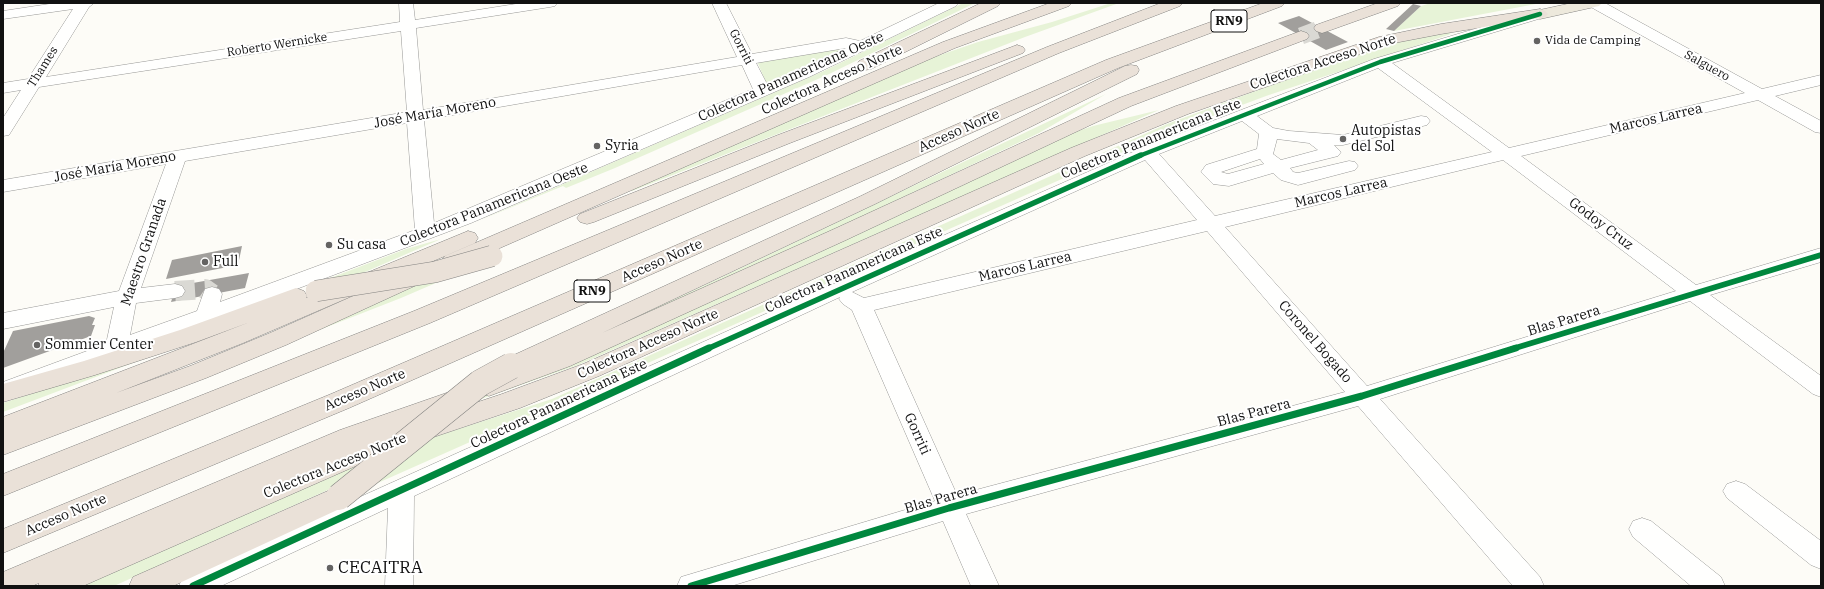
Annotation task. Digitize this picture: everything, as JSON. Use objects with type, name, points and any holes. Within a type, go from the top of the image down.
[{"type":"highway","name":"Colectora Acceso Norte","points":[[3,427],[235,337],[624,171],[887,55],[993,3]]},
{"type":"highway","points":[[3,445],[198,372],[278,339],[499,240],[942,48],[1064,3]]},
{"type":"highway","points":[[3,392],[87,369],[316,291],[435,272],[492,256],[777,142],[1030,45],[1171,3]]},
{"type":"highway","points":[[3,485],[422,318],[1053,50],[1175,3]]},
{"type":"highway","name":"Acceso Norte","points":[[3,541],[340,401],[1112,64],[1277,3]]},
{"type":"highway","points":[[1350,18],[1373,3]]},
{"type":"highway","points":[[3,585],[349,437],[562,360],[846,232],[1125,102],[1311,32],[1393,3]]},
{"type":"highway","name":"Colectora Acceso Norte","points":[[52,586],[374,447],[511,401],[591,370],[1078,152],[1182,110],[1385,40],[1442,28],[1540,14]]},
{"type":"highway","points":[[143,586],[339,497],[480,383],[511,366],[868,200],[1052,111],[1129,72],[1180,39]]},
{"type":"main road","name":"Colectora Panamericana Este","points":[[1540,14],[1594,3]]},
{"type":"street","name":"Thames","points":[[3,131],[84,3]]},
{"type":"street","points":[[3,15],[39,7],[87,3]]},
{"type":"street","points":[[406,3],[414,116],[425,234]]},
{"type":"street","name":"Roberto Wernicke","points":[[3,88],[550,3]]},
{"type":"street","name":"Gorriti","points":[[718,3],[748,60],[762,91]]},
{"type":"street","name":"Colectora Panamericana Oeste","points":[[3,392],[116,348],[425,234],[625,152],[867,44],[951,3]]},
{"type":"street","name":"Salguero","points":[[1594,3],[1821,128]]},
{"type":"street","name":"Colectora Panamericana Este","points":[[193,586],[838,290],[1148,152],[1380,62],[1540,14]]},
{"type":"street","name":"José María Moreno","points":[[3,186],[748,60],[846,44],[867,44]]},
{"type":"street","name":"Godoy Cruz","points":[[1380,62],[1821,388]]},
{"type":"street","name":"Marcos Larrea","points":[[861,306],[1821,80]]},
{"type":"street","points":[[1244,114],[1268,132],[1342,140],[1421,121]]},
{"type":"street","points":[[1268,132],[1268,141],[1265,152],[1266,156],[1287,176],[1298,179],[1355,171],[1314,138]]},
{"type":"street","name":"Coronel Bogado","points":[[1148,152],[1530,586]]},
{"type":"street","points":[[1265,152],[1212,168],[1210,172],[1220,180],[1225,181],[1332,152]]},
{"type":"street","name":"Maestro Granada","points":[[116,348],[127,297],[177,157]]},
{"type":"street","name":"Blas Parera","points":[[691,586],[949,508],[1362,396],[1693,293],[1821,255]]},
{"type":"street","points":[[838,290],[861,306]]},
{"type":"street","points":[[3,321],[127,297],[175,291]]},
{"type":"street","points":[[206,316],[212,294]]},
{"type":"street","name":"Gorriti","points":[[861,306],[949,508],[985,586]]},
{"type":"street","points":[[399,586],[402,490]]},
{"type":"street","points":[[1736,491],[1821,557]]},
{"type":"street","points":[[1642,529],[1711,586]]},
{"type":"green space","points":[[963,3],[975,3],[827,75],[615,168],[566,188],[563,186],[478,221],[826,70]]},
{"type":"green space","points":[[1111,3],[1119,3],[1025,37],[632,191],[630,188],[914,64],[978,42],[1052,22]]},
{"type":"green space","points":[[1431,3],[1541,3],[1394,31],[1421,6]]},
{"type":"green space","points":[[1446,31],[1451,34],[1266,96],[1154,138],[371,486],[339,485],[114,586],[69,586],[365,459],[552,399],[1167,124],[1374,47]]},
{"type":"green space","points":[[843,48],[844,49],[766,83],[757,61]]},
{"type":"green space","points":[[1106,94],[1039,133],[819,237],[684,299],[548,357],[703,286]]},
{"type":"green space","points":[[1159,110],[578,365],[341,448],[1054,139],[1093,126]]},
{"type":"green space","points":[[441,239],[349,279],[312,285],[406,249]]},
{"type":"green space","points":[[466,270],[401,298],[135,402],[415,281]]},
{"type":"green space","points":[[183,344],[3,412],[3,403]]},
{"type":"building","points":[[1413,4],[1421,6],[1394,31],[1386,29]]},
{"type":"building","points":[[1299,16],[1348,42],[1326,50],[1278,23]]},
{"type":"building","name":"Full","points":[[242,246],[238,265],[166,279],[172,260]]},
{"type":"building","points":[[249,273],[245,288],[171,302],[176,286]]},
{"type":"building","name":"Sommier Center","points":[[89,316],[95,318],[92,325],[95,325],[91,336],[3,368],[3,353],[13,331]]},
{"type":"tunnel","points":[[1301,36],[1322,28]]},
{"type":"tunnel","points":[[175,291],[205,289],[212,294]]},
{"type":"cycle path","points":[[193,586],[762,324],[1148,152],[1380,62],[1540,14]]},
{"type":"cycle path","points":[[691,586],[949,508],[1362,396],[1693,293],[1821,255]]},
{"type":"place","name":"Vida de Camping","points":[[1537,41]]},
{"type":"place","name":"Autopistas del Sol","points":[[1343,139]]},
{"type":"place","name":"Syria","points":[[597,146]]},
{"type":"place","name":"Su casa","points":[[329,245]]},
{"type":"place","name":"Full","points":[[205,262]]},
{"type":"place","name":"Sommier Center","points":[[37,345]]},
{"type":"place","name":"CECAITRA","points":[[330,568]]}]
